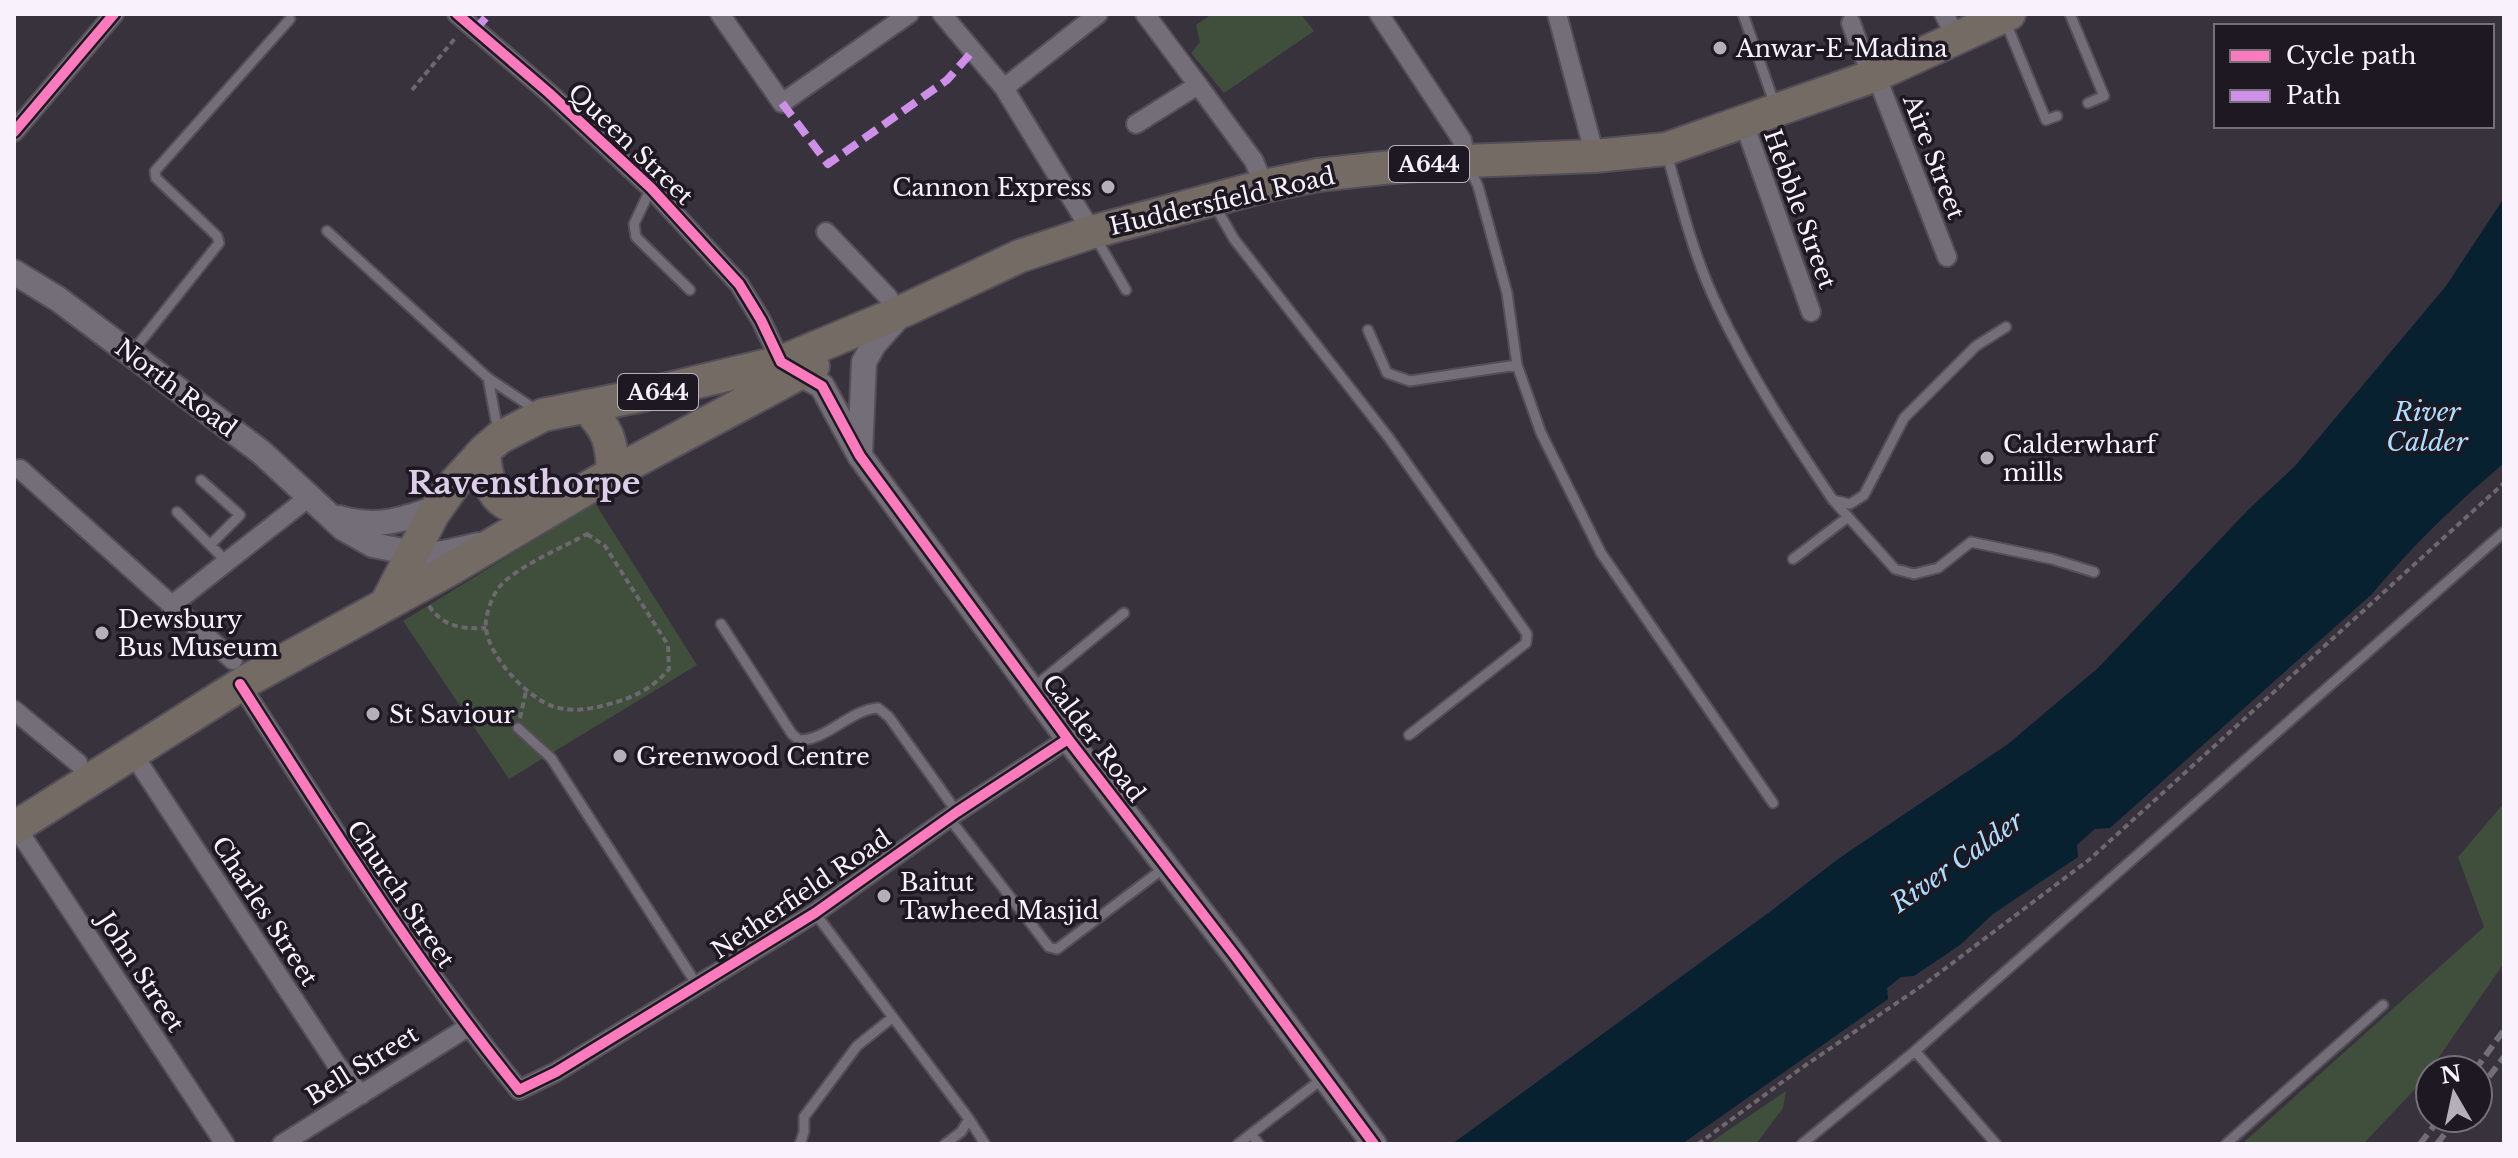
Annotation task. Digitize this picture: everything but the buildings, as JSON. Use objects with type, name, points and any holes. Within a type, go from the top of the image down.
[{"type":"highway","name":"Huddersfield Road","points":[[15,828],[131,751],[236,672],[401,595],[548,509],[672,442],[790,368],[901,311],[1020,256],[1092,232],[1264,186],[1318,175],[1465,161],[1595,156],[1666,149],[1876,75],[1951,26],[2006,15]]},
{"type":"highway","name":"Huddersfield Road","points":[[401,595],[413,554],[437,508],[492,445],[543,415],[790,368]]},
{"type":"highway","name":"A644","points":[[643,395],[662,409],[670,425],[672,442]]},
{"type":"highway","name":"A644","points":[[586,406],[604,426],[612,445],[613,473]]},
{"type":"highway","points":[[492,445],[485,475],[497,495],[514,507],[548,509]]},
{"type":"street","points":[[14,132],[114,14]]},
{"type":"street","name":"Queen Street","points":[[457,14],[549,93],[651,188],[739,284],[790,368]]},
{"type":"street","points":[[720,14],[782,103],[909,14]]},
{"type":"street","points":[[942,14],[1004,88],[1092,232]]},
{"type":"street","points":[[1004,88],[1098,14]]},
{"type":"street","points":[[1145,14],[1254,161],[1264,186]]},
{"type":"street","points":[[1379,14],[1462,140],[1465,161]]},
{"type":"street","points":[[1557,14],[1595,156]]},
{"type":"street","name":"Aire Street","points":[[1851,23],[1862,54],[1876,75],[1947,257]]},
{"type":"street","points":[[1136,124],[1198,85]]},
{"type":"street","name":"Hebble Street","points":[[1744,123],[1811,312]]},
{"type":"street","points":[[826,232],[901,311],[874,344],[864,362],[860,456]]},
{"type":"street","name":"North Road","points":[[14,272],[58,299],[261,452],[343,528],[373,545],[413,554],[444,553],[497,540]]},
{"type":"street","name":"Calder Road","points":[[790,368],[822,386],[860,456],[1068,739],[1374,1144]]},
{"type":"street","name":"Church Street","points":[[20,469],[172,605],[236,672],[356,864],[468,1027],[519,1090],[551,1075]]},
{"type":"street","points":[[172,605],[309,497]]},
{"type":"street","name":"North Road","points":[[329,515],[363,525],[397,522],[437,508]]},
{"type":"street","points":[[14,710],[78,763]]},
{"type":"street","name":"Netherfield Road","points":[[551,1075],[815,913],[953,815],[1068,739]]},
{"type":"street","name":"Charles Street","points":[[131,751],[337,1065],[361,1095]]},
{"type":"street","name":"John Street","points":[[15,828],[225,1144]]},
{"type":"street","name":"Bell Street","points":[[282,1144],[468,1027]]},
{"type":"lane","points":[[1743,14],[1777,110]]},
{"type":"lane","points":[[2070,14],[2104,96],[2088,103]]},
{"type":"lane","points":[[2006,15],[2046,120],[2057,116]]},
{"type":"lane","points":[[131,354],[219,243],[217,236],[156,178],[155,171],[290,19]]},
{"type":"lane","points":[[1666,149],[1690,236],[1716,303],[1740,351],[1833,500],[1895,569],[1914,574],[1938,568],[1971,542],[2052,559],[2094,572]]},
{"type":"lane","points":[[1465,161],[1478,186],[1507,293],[1517,365],[1541,433],[1601,553],[1773,803]]},
{"type":"lane","points":[[651,188],[634,224],[636,237],[690,290]]},
{"type":"lane","points":[[1213,200],[1234,239],[1389,438],[1527,634],[1526,643],[1409,735]]},
{"type":"lane","points":[[327,231],[488,378],[543,415]]},
{"type":"lane","points":[[1092,232],[1126,290]]},
{"type":"lane","points":[[1833,500],[1850,504],[1864,495],[1904,418],[1976,346],[2006,327]]},
{"type":"lane","points":[[1368,330],[1387,373],[1410,381],[1517,365]]},
{"type":"lane","points":[[488,378],[492,445]]},
{"type":"lane","points":[[201,480],[240,515],[210,545]]},
{"type":"lane","points":[[177,512],[227,562]]},
{"type":"lane","points":[[1793,559],[1848,517]]},
{"type":"lane","points":[[1802,1144],[1915,1051],[2504,532]]},
{"type":"lane","points":[[1031,689],[1124,613]]},
{"type":"lane","points":[[721,624],[792,734],[799,740],[810,740],[864,709],[878,708],[889,717],[953,815],[1049,947],[1057,949],[1166,866]]},
{"type":"lane","points":[[518,728],[551,758],[697,985]]},
{"type":"lane","points":[[815,913],[985,1144]]},
{"type":"lane","points":[[2226,1144],[2383,1005]]},
{"type":"lane","points":[[800,1144],[804,1117],[857,1046],[893,1017]]},
{"type":"lane","points":[[1915,1051],[1996,1144]]},
{"type":"lane","points":[[1238,1144],[1325,1077]]},
{"type":"lane","points":[[945,1144],[961,1132],[969,1119]]},
{"type":"lane","points":[[1251,1134],[1259,1144]]},
{"type":"path","points":[[412,90],[457,35],[475,30]]},
{"type":"path","points":[[1698,1144],[1800,1069],[1926,983],[2090,859],[2504,483]]},
{"type":"path","points":[[587,534],[605,546],[668,645],[669,669],[656,684],[626,700],[572,710],[551,705],[526,691],[501,660],[486,628],[491,604],[501,584],[587,534]]},
{"type":"path","points":[[401,595],[439,620],[460,629],[486,628]]},
{"type":"path","points":[[518,728],[526,691]]},
{"type":"green space","points":[[1212,14],[1301,14],[1314,31],[1224,93],[1191,53],[1200,42],[1196,25]]},
{"type":"green space","points":[[595,503],[697,665],[509,779],[403,621]]},
{"type":"green space","points":[[2504,803],[2504,963],[2441,1054],[2414,1054],[2414,1090],[2363,1144],[2242,1144],[2484,927],[2458,857]]},
{"type":"green space","points":[[1786,1091],[1783,1108],[1756,1144],[1708,1144]]},
{"type":"water","name":"River Calder","points":[[2504,198],[2504,463],[2435,526],[2372,594],[2110,828],[2095,829],[2077,845],[2078,857],[1993,914],[1960,945],[1914,976],[1901,977],[1887,988],[1888,999],[1682,1144],[1452,1144],[1838,859],[2008,744],[2098,668],[2248,510],[2295,466],[2446,286]]},
{"type":"railway","points":[[2487,1054],[2504,1030]]},
{"type":"railway","points":[[2494,1070],[2504,1057]]},
{"type":"railway","points":[[2420,1144],[2428,1134]]},
{"type":"railway","points":[[2437,1144],[2445,1134]]},
{"type":"marked path","points":[[475,30],[489,14]]},
{"type":"marked path","points":[[782,103],[828,164],[947,80],[972,52]]},
{"type":"cycle path","points":[[14,132],[114,14]]},
{"type":"cycle path","points":[[457,14],[549,93],[651,188],[739,284],[781,362],[822,386],[860,456],[1068,739],[1236,957],[1374,1144]]},
{"type":"cycle path","points":[[240,684],[408,942],[519,1090],[556,1072],[815,913],[957,812],[1068,739]]},
{"type":"place","name":"Anwar-E-Madina","points":[[1720,48]]},
{"type":"place","name":"Cannon Express","points":[[1108,187]]},
{"type":"place","name":"Calderwharf mills","points":[[1987,458]]},
{"type":"place","name":"Dewsbury Bus Museum","points":[[102,633]]},
{"type":"place","name":"St Saviour","points":[[373,714]]},
{"type":"place","name":"Greenwood Centre","points":[[620,756]]},
{"type":"place","name":"Baitut Tawheed Masjid","points":[[884,896]]},
{"type":"district","name":"Ravensthorpe","points":[[524,483]]}]
